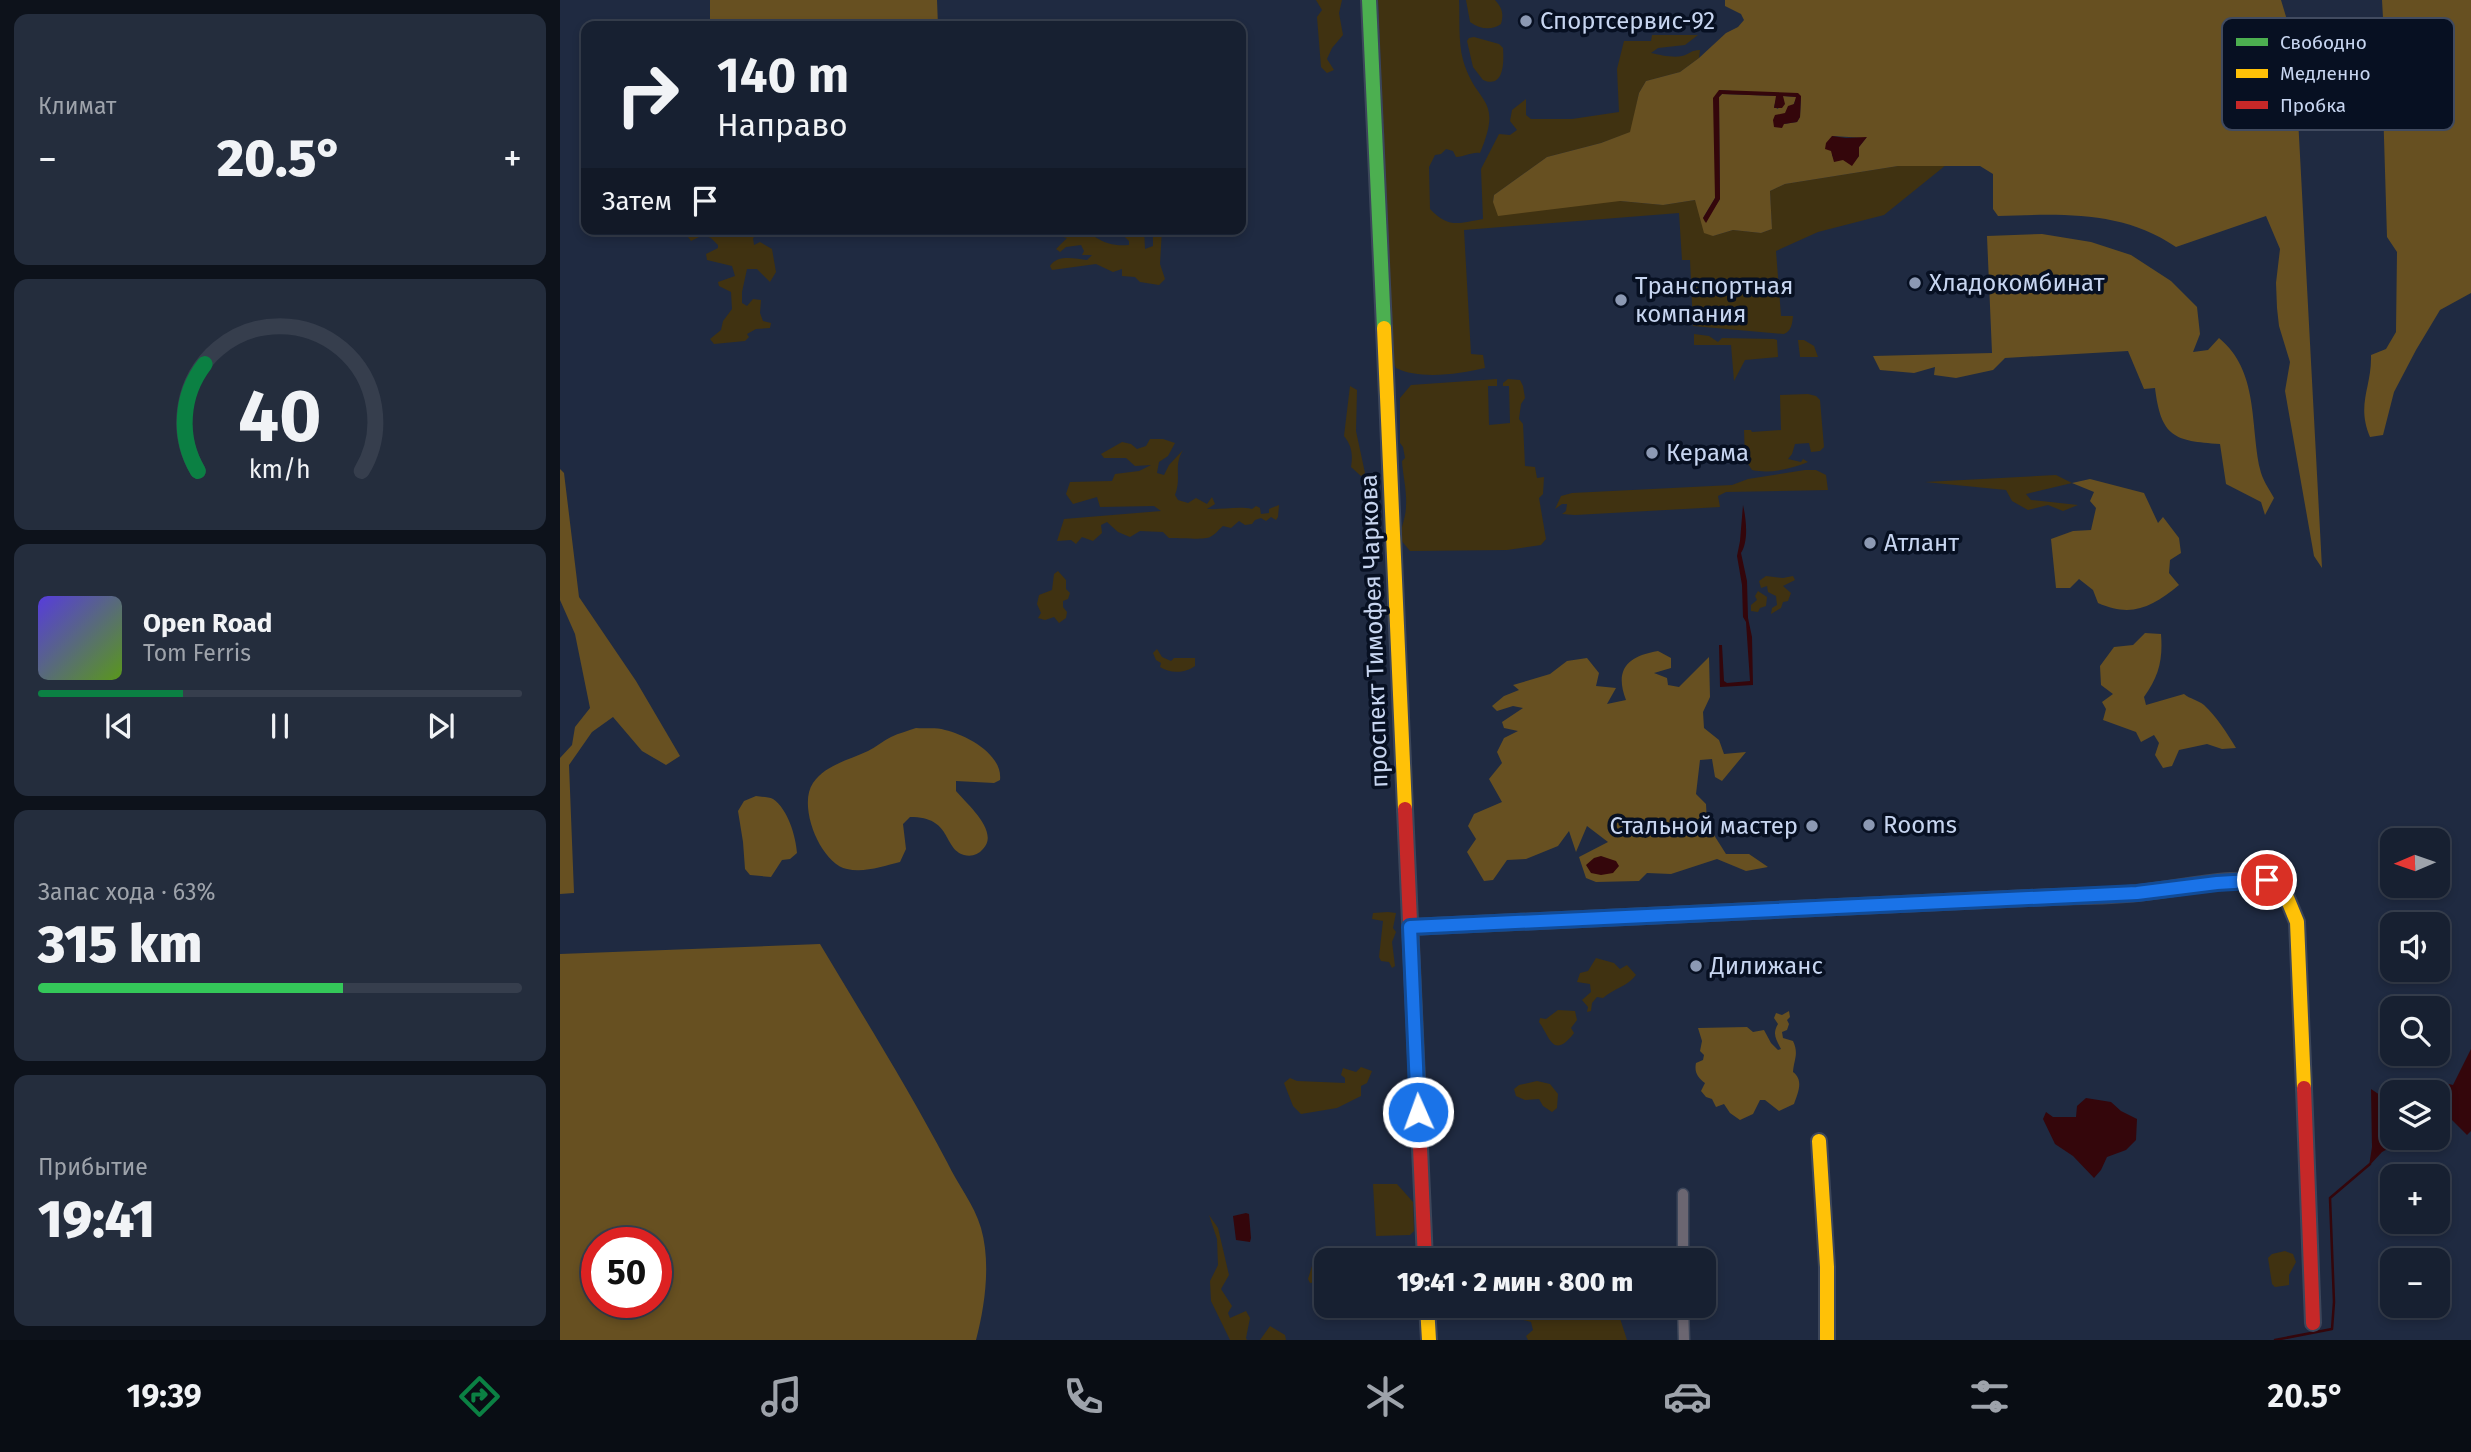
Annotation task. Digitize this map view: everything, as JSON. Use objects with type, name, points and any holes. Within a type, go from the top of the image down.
[{"type":"street","name":"проспект Тимофея Чаркова","points":[[1369,0],[1424,1248]]},
{"type":"street","points":[[1410,927],[2137,893],[2267,880],[2284,884],[2284,893],[2295,909],[2297,922],[2313,1323]]},
{"type":"street","points":[[1819,1141],[1826,1254],[1827,1340]]},
{"type":"street","points":[[1683,1194],[1683,1248]]},
{"type":"street","points":[[1428,1318],[1429,1340]]},
{"type":"street","points":[[1684,1318],[1684,1340]]},
{"type":"shaded area","points":[[710,0],[937,0],[938,21],[710,21]]},
{"type":"shaded area","points":[[1316,0],[1342,0],[1339,13],[1343,35],[1327,59],[1334,70],[1327,73],[1321,67],[1317,17],[1322,10]]},
{"type":"shaded area","points":[[1378,0],[1459,0],[1463,60],[1468,75],[1489,111],[1489,121],[1480,153],[1456,157],[1453,151],[1446,149],[1435,155],[1429,167],[1430,209],[1449,222],[1483,219],[1481,169],[1499,134],[1510,135],[1517,130],[1510,121],[1512,110],[1526,99],[1526,115],[1531,119],[1572,119],[1619,112],[1617,69],[1624,41],[1651,41],[1652,35],[1698,35],[1685,45],[1658,48],[1651,53],[1678,57],[1700,50],[1699,58],[1680,72],[1646,81],[1639,93],[1631,132],[1547,157],[1494,195],[1493,202],[1620,201],[1663,205],[1695,200],[1713,236],[1733,230],[1761,233],[1772,229],[1770,191],[1785,184],[1898,166],[1946,165],[1884,215],[1818,232],[1776,251],[1781,316],[1793,316],[1790,329],[1784,334],[1693,326],[1690,260],[1682,260],[1679,213],[1464,230],[1471,354],[1483,355],[1485,368],[1440,375],[1406,372],[1396,368],[1393,361]]},
{"type":"shaded area","points":[[1466,0],[1495,0],[1502,11],[1501,24],[1486,28],[1470,22]]},
{"type":"shaded area","points":[[1725,0],[2281,0],[2286,18],[2222,18],[2222,130],[2299,130],[2322,568],[2314,556],[2285,391],[2290,362],[2279,326],[2277,308],[2276,283],[2280,249],[2266,216],[2176,247],[2134,226],[2112,220],[2067,215],[1998,216],[1993,209],[1993,174],[1980,166],[1898,166],[1785,184],[1770,191],[1772,229],[1761,233],[1733,230],[1713,236],[1704,233],[1695,200],[1663,205],[1620,201],[1498,216],[1493,202],[1494,195],[1547,157],[1601,143],[1630,132],[1639,93],[1646,81],[1680,72],[1726,33],[1738,27],[1744,20],[1741,14],[1725,6]],"holes":[[[1719,90],[1801,96],[1800,117],[1797,122],[1784,124],[1797,97],[1782,96],[1778,109],[1774,107],[1777,96],[1722,94],[1719,97],[1720,199],[1705,222],[1703,218],[1715,198]],[[1832,136],[1866,138],[1853,163],[1832,156]]]},
{"type":"shaded area","points":[[2382,0],[2471,0],[2471,293],[2440,310],[2394,392],[2383,435],[2370,437],[2364,405],[2371,355],[2386,349],[2396,332],[2397,252],[2387,237],[2384,130],[2454,130],[2454,18],[2383,18]]},
{"type":"shaded area","points":[[1474,37],[1499,44],[1503,48],[1501,73],[1495,81],[1483,80],[1473,67],[1467,41]]},
{"type":"shaded area","points":[[1719,90],[1798,93],[1801,96],[1800,117],[1797,122],[1784,124],[1782,128],[1774,127],[1775,115],[1785,113],[1788,106],[1794,104],[1796,97],[1783,96],[1785,104],[1782,108],[1774,108],[1776,96],[1722,94],[1719,97],[1720,199],[1706,223],[1703,218],[1715,198],[1713,98]]},
{"type":"shaded area","points":[[1832,136],[1867,137],[1859,147],[1859,156],[1852,166],[1843,160],[1834,162],[1831,151],[1825,149]]},
{"type":"shaded area","points":[[2042,234],[2091,242],[2131,255],[2171,281],[2197,307],[2200,334],[2193,352],[2208,350],[2219,338],[2232,351],[2247,382],[2260,469],[2274,498],[2265,515],[2261,502],[2226,484],[2220,444],[2181,438],[2166,426],[2161,417],[2155,388],[2144,389],[2128,351],[2005,358],[1993,370],[1956,378],[1934,375],[1935,367],[1914,373],[1880,370],[1873,356],[1992,353],[1987,236]]},
{"type":"shaded area","points":[[686,235],[703,235],[691,241]]},
{"type":"shaded area","points":[[703,235],[758,235],[753,238],[754,245],[760,242],[772,249],[776,272],[770,282],[757,269],[747,269],[742,292],[742,303],[747,306],[753,299],[761,300],[760,313],[763,321],[771,323],[770,328],[756,329],[747,334],[749,337],[745,341],[714,344],[710,339],[721,330],[723,321],[732,309],[731,292],[719,286],[718,282],[735,276],[732,266],[707,260],[706,254],[718,248],[711,238]]},
{"type":"shaded area","points":[[1055,235],[1096,235],[1095,237],[1111,244],[1129,245],[1123,235],[1144,235],[1145,249],[1153,246],[1153,235],[1162,235],[1160,264],[1165,279],[1159,285],[1140,282],[1135,277],[1122,276],[1122,269],[1113,272],[1096,264],[1052,270],[1050,266],[1057,260],[1087,260],[1092,255],[1082,255],[1084,251],[1081,245],[1066,247],[1060,252],[1056,249],[1067,238]]},
{"type":"shaded area","points":[[1694,334],[1709,336],[1718,342],[1722,338],[1774,339],[1777,340],[1778,357],[1745,360],[1734,381],[1731,345],[1694,345]]},
{"type":"shaded area","points":[[1798,340],[1804,340],[1814,346],[1818,357],[1800,357]]},
{"type":"shaded area","points":[[1497,379],[1497,386],[1488,386],[1489,425],[1510,423],[1509,386],[1503,386],[1503,383],[1508,379],[1520,380],[1523,386],[1525,398],[1521,404],[1519,419],[1523,424],[1525,466],[1535,467],[1537,478],[1544,477],[1543,494],[1539,498],[1546,539],[1541,545],[1507,550],[1410,551],[1400,539],[1406,500],[1402,461],[1405,458],[1400,443],[1400,398],[1411,385]]},
{"type":"shaded area","points":[[1350,386],[1357,390],[1356,431],[1365,473],[1361,476],[1351,467],[1351,451],[1344,436]]},
{"type":"shaded area","points":[[1808,394],[1820,400],[1824,447],[1820,451],[1811,452],[1809,443],[1795,444],[1788,459],[1801,462],[1803,459],[1808,462],[1780,470],[1752,470],[1745,459],[1744,430],[1781,430],[1780,395]]},
{"type":"shaded area","points":[[1150,439],[1175,443],[1168,456],[1159,462],[1157,473],[1164,475],[1183,450],[1175,495],[1178,500],[1188,503],[1196,498],[1207,504],[1212,497],[1215,504],[1207,509],[1252,509],[1256,506],[1260,508],[1261,514],[1269,513],[1269,509],[1279,505],[1278,517],[1276,520],[1271,517],[1266,521],[1261,518],[1245,525],[1239,521],[1231,528],[1223,526],[1210,537],[1197,539],[1169,538],[1163,532],[1140,531],[1130,537],[1118,532],[1107,522],[1101,525],[1102,533],[1093,541],[1082,537],[1076,544],[1071,540],[1057,541],[1064,519],[1161,511],[1154,506],[1100,507],[1097,497],[1073,504],[1066,494],[1070,482],[1112,481],[1115,474],[1139,471],[1151,465],[1135,466],[1126,458],[1104,458],[1101,454],[1122,442],[1137,449],[1146,446]]},
{"type":"shaded area","points":[[560,469],[564,473],[579,597],[636,681],[680,756],[666,765],[642,751],[613,717],[592,732],[569,765],[574,893],[560,894],[560,758],[572,745],[575,727],[590,708],[575,634],[560,600]]},
{"type":"shaded area","points":[[1816,470],[1826,475],[1828,490],[1726,492],[1718,496],[1720,507],[1575,515],[1562,514],[1566,511],[1567,504],[1555,509],[1561,496],[1572,493],[1732,485],[1748,479]]},
{"type":"shaded area","points":[[2056,475],[2072,483],[2026,494],[2031,500],[2078,505],[2063,511],[2048,505],[2028,510],[2012,501],[2006,490],[1925,482]]},
{"type":"shaded area","points":[[2090,479],[2144,493],[2158,523],[2163,517],[2179,538],[2181,553],[2170,560],[2169,573],[2179,585],[2160,599],[2141,608],[2121,610],[2098,603],[2093,590],[2079,579],[2070,588],[2056,588],[2051,539],[2073,531],[2091,530],[2096,508],[2090,501],[2094,492],[2072,483]]},
{"type":"shaded area","points":[[1743,505],[1746,536],[1741,553],[1747,581],[1753,685],[1720,687],[1719,645],[1722,645],[1724,681],[1750,681],[1746,622],[1743,617],[1742,585],[1737,556]]},
{"type":"shaded area","points":[[1058,571],[1066,580],[1066,589],[1070,593],[1068,599],[1063,601],[1066,618],[1059,623],[1054,617],[1045,620],[1038,618],[1041,613],[1037,604],[1039,595],[1052,590],[1054,574]]},
{"type":"shaded area","points":[[1766,576],[1793,576],[1795,580],[1783,586],[1791,593],[1788,601],[1783,602],[1781,608],[1771,614],[1772,608],[1777,605],[1776,596],[1768,592],[1767,586],[1761,588],[1759,581]]},
{"type":"shaded area","points":[[1758,591],[1767,597],[1766,606],[1758,612],[1751,611],[1751,605],[1757,600],[1755,596]]},
{"type":"shaded area","points":[[2145,633],[2161,634],[2160,660],[2153,682],[2144,697],[2146,705],[2184,694],[2202,703],[2209,710],[2236,748],[2222,749],[2207,744],[2179,750],[2172,766],[2163,768],[2155,755],[2159,743],[2154,735],[2141,742],[2136,732],[2103,720],[2106,709],[2102,702],[2113,694],[2101,685],[2100,666],[2114,647],[2133,645]]},
{"type":"shaded area","points":[[1157,649],[1162,657],[1171,661],[1174,658],[1195,658],[1195,666],[1178,672],[1168,671],[1160,667],[1161,663],[1156,660],[1153,653]]},
{"type":"shaded area","points":[[1658,651],[1671,658],[1671,668],[1654,673],[1667,678],[1668,685],[1679,687],[1709,657],[1710,697],[1703,712],[1704,728],[1719,740],[1724,754],[1746,752],[1722,781],[1715,777],[1712,759],[1700,760],[1696,794],[1706,804],[1707,824],[1726,854],[1749,854],[1768,867],[1746,871],[1717,859],[1671,874],[1647,873],[1639,881],[1596,882],[1586,878],[1579,857],[1608,842],[1587,826],[1576,852],[1569,831],[1558,846],[1526,859],[1507,860],[1493,880],[1484,881],[1467,852],[1476,839],[1468,826],[1474,814],[1502,802],[1489,779],[1502,763],[1497,752],[1504,738],[1518,731],[1504,728],[1502,722],[1523,708],[1513,706],[1497,711],[1492,706],[1504,696],[1519,690],[1513,685],[1550,674],[1567,661],[1587,658],[1599,673],[1596,686],[1616,688],[1607,704],[1626,700],[1622,680],[1626,666],[1639,656]]},
{"type":"shaded area","points":[[916,728],[942,729],[963,736],[982,747],[996,762],[1000,780],[994,783],[956,781],[956,791],[985,827],[988,835],[983,849],[972,856],[964,855],[952,846],[945,833],[933,822],[910,817],[903,824],[906,849],[900,862],[860,870],[837,865],[828,857],[814,833],[808,805],[813,783],[831,767]]},
{"type":"shaded area","points":[[756,796],[771,798],[783,809],[796,846],[797,853],[790,859],[782,860],[771,877],[750,875],[745,869],[738,811],[744,801]]},
{"type":"shaded area","points":[[1601,856],[1616,861],[1619,866],[1613,873],[1591,873],[1586,865]]},
{"type":"shaded area","points":[[1373,913],[1396,913],[1393,928],[1396,932],[1392,942],[1395,966],[1392,968],[1389,962],[1381,961],[1379,957],[1383,921],[1372,919]]},
{"type":"shaded area","points":[[820,944],[917,1107],[978,1219],[984,1241],[986,1270],[982,1313],[976,1340],[560,1340],[560,954]]},
{"type":"shaded area","points":[[1596,958],[1614,963],[1620,969],[1627,965],[1636,975],[1603,998],[1597,997],[1592,1003],[1591,1011],[1587,1012],[1588,1007],[1582,1000],[1591,992],[1590,984],[1577,982],[1580,973],[1588,971]]},
{"type":"shaded area","points":[[1558,1010],[1575,1011],[1577,1020],[1571,1028],[1574,1033],[1561,1045],[1549,1039],[1539,1022],[1540,1018],[1546,1019]]},
{"type":"shaded area","points":[[1789,1011],[1787,1030],[1782,1032],[1783,1038],[1793,1041],[1796,1050],[1793,1072],[1799,1087],[1794,1104],[1779,1111],[1765,1100],[1760,1100],[1753,1114],[1740,1120],[1730,1113],[1724,1104],[1716,1107],[1712,1099],[1701,1091],[1705,1083],[1696,1072],[1696,1063],[1703,1060],[1704,1055],[1700,1051],[1702,1041],[1698,1028],[1747,1027],[1753,1032],[1764,1030],[1778,1050],[1781,1049],[1775,1034],[1778,1024],[1774,1018],[1776,1013],[1782,1015]]},
{"type":"shaded area","points":[[2471,1049],[2471,1131],[2467,1135],[2450,1118],[2450,1084],[2453,1085]]},
{"type":"shaded area","points":[[1361,1067],[1372,1071],[1367,1083],[1361,1086],[1361,1096],[1337,1108],[1301,1114],[1293,1106],[1284,1083],[1290,1078],[1297,1081],[1345,1083],[1345,1078],[1341,1075],[1343,1068],[1356,1072]]},
{"type":"shaded area","points":[[1537,1081],[1550,1084],[1558,1094],[1557,1108],[1552,1112],[1543,1106],[1539,1099],[1525,1100],[1516,1096],[1514,1089],[1519,1085]]},
{"type":"shaded area","points":[[2371,1089],[2380,1095],[2380,1150],[2386,1150],[2369,1166],[2372,1147]]},
{"type":"shaded area","points":[[2086,1098],[2111,1102],[2137,1119],[2136,1140],[2126,1150],[2107,1157],[2094,1178],[2073,1156],[2055,1144],[2043,1119],[2046,1112],[2053,1117],[2076,1117],[2077,1106]]},
{"type":"shaded area","points":[[1373,1184],[1397,1184],[1413,1202],[1414,1231],[1410,1235],[1376,1236]]},
{"type":"shaded area","points":[[1249,1214],[1250,1242],[1236,1240],[1233,1216]]},
{"type":"shaded area","points":[[1209,1215],[1218,1228],[1229,1275],[1221,1289],[1232,1306],[1228,1313],[1230,1318],[1246,1311],[1250,1318],[1247,1340],[1230,1340],[1211,1301],[1210,1281],[1218,1265],[1217,1239]]},
{"type":"shaded area","points":[[2285,1251],[2293,1254],[2296,1262],[2289,1275],[2289,1285],[2275,1287],[2272,1284],[2268,1258],[2272,1254]]},
{"type":"shaded area","points":[[1314,1266],[1314,1282],[1310,1283],[1308,1279]]},
{"type":"shaded area","points":[[1620,1318],[1627,1340],[1528,1340],[1526,1336],[1533,1330],[1531,1322],[1520,1319]]},
{"type":"shaded area","points":[[1270,1326],[1285,1335],[1286,1340],[1260,1340]]},
{"type":"waterway","points":[[2275,1340],[2332,1329],[2334,1302],[2330,1198],[2370,1164]]},
{"type":"traffic: fast","points":[[1369,0],[1384,328]]},
{"type":"traffic: fast","points":[[1774,910],[2051,897]]},
{"type":"traffic: slow","points":[[1384,328],[1405,809]]},
{"type":"traffic: slow","points":[[2051,897],[2127,894],[2229,881],[2284,884],[2297,922],[2304,1088]]},
{"type":"traffic: slow","points":[[1819,1141],[1827,1267],[1827,1340]]},
{"type":"traffic: slow","points":[[1428,1318],[1429,1340]]},
{"type":"traffic: jam","points":[[1405,809],[1424,1248]]},
{"type":"traffic: jam","points":[[1410,927],[1774,910]]},
{"type":"traffic: jam","points":[[2304,1088],[2313,1323]]},
{"type":"place","name":"Спортсервис-92","points":[[1526,21]]},
{"type":"place","name":"Хладокомбинат","points":[[1915,283]]},
{"type":"place","name":"Транспортная компания","points":[[1621,300]]},
{"type":"place","name":"Керама","points":[[1652,453]]},
{"type":"place","name":"Атлант","points":[[1870,543]]},
{"type":"place","name":"Rooms","points":[[1869,825]]},
{"type":"place","name":"Стальной мастер","points":[[1812,826]]},
{"type":"place","name":"Дилижанс","points":[[1696,966]]},
{"type":"route","points":[[1418,1112],[1410,927],[2137,893],[2267,880]]}]
